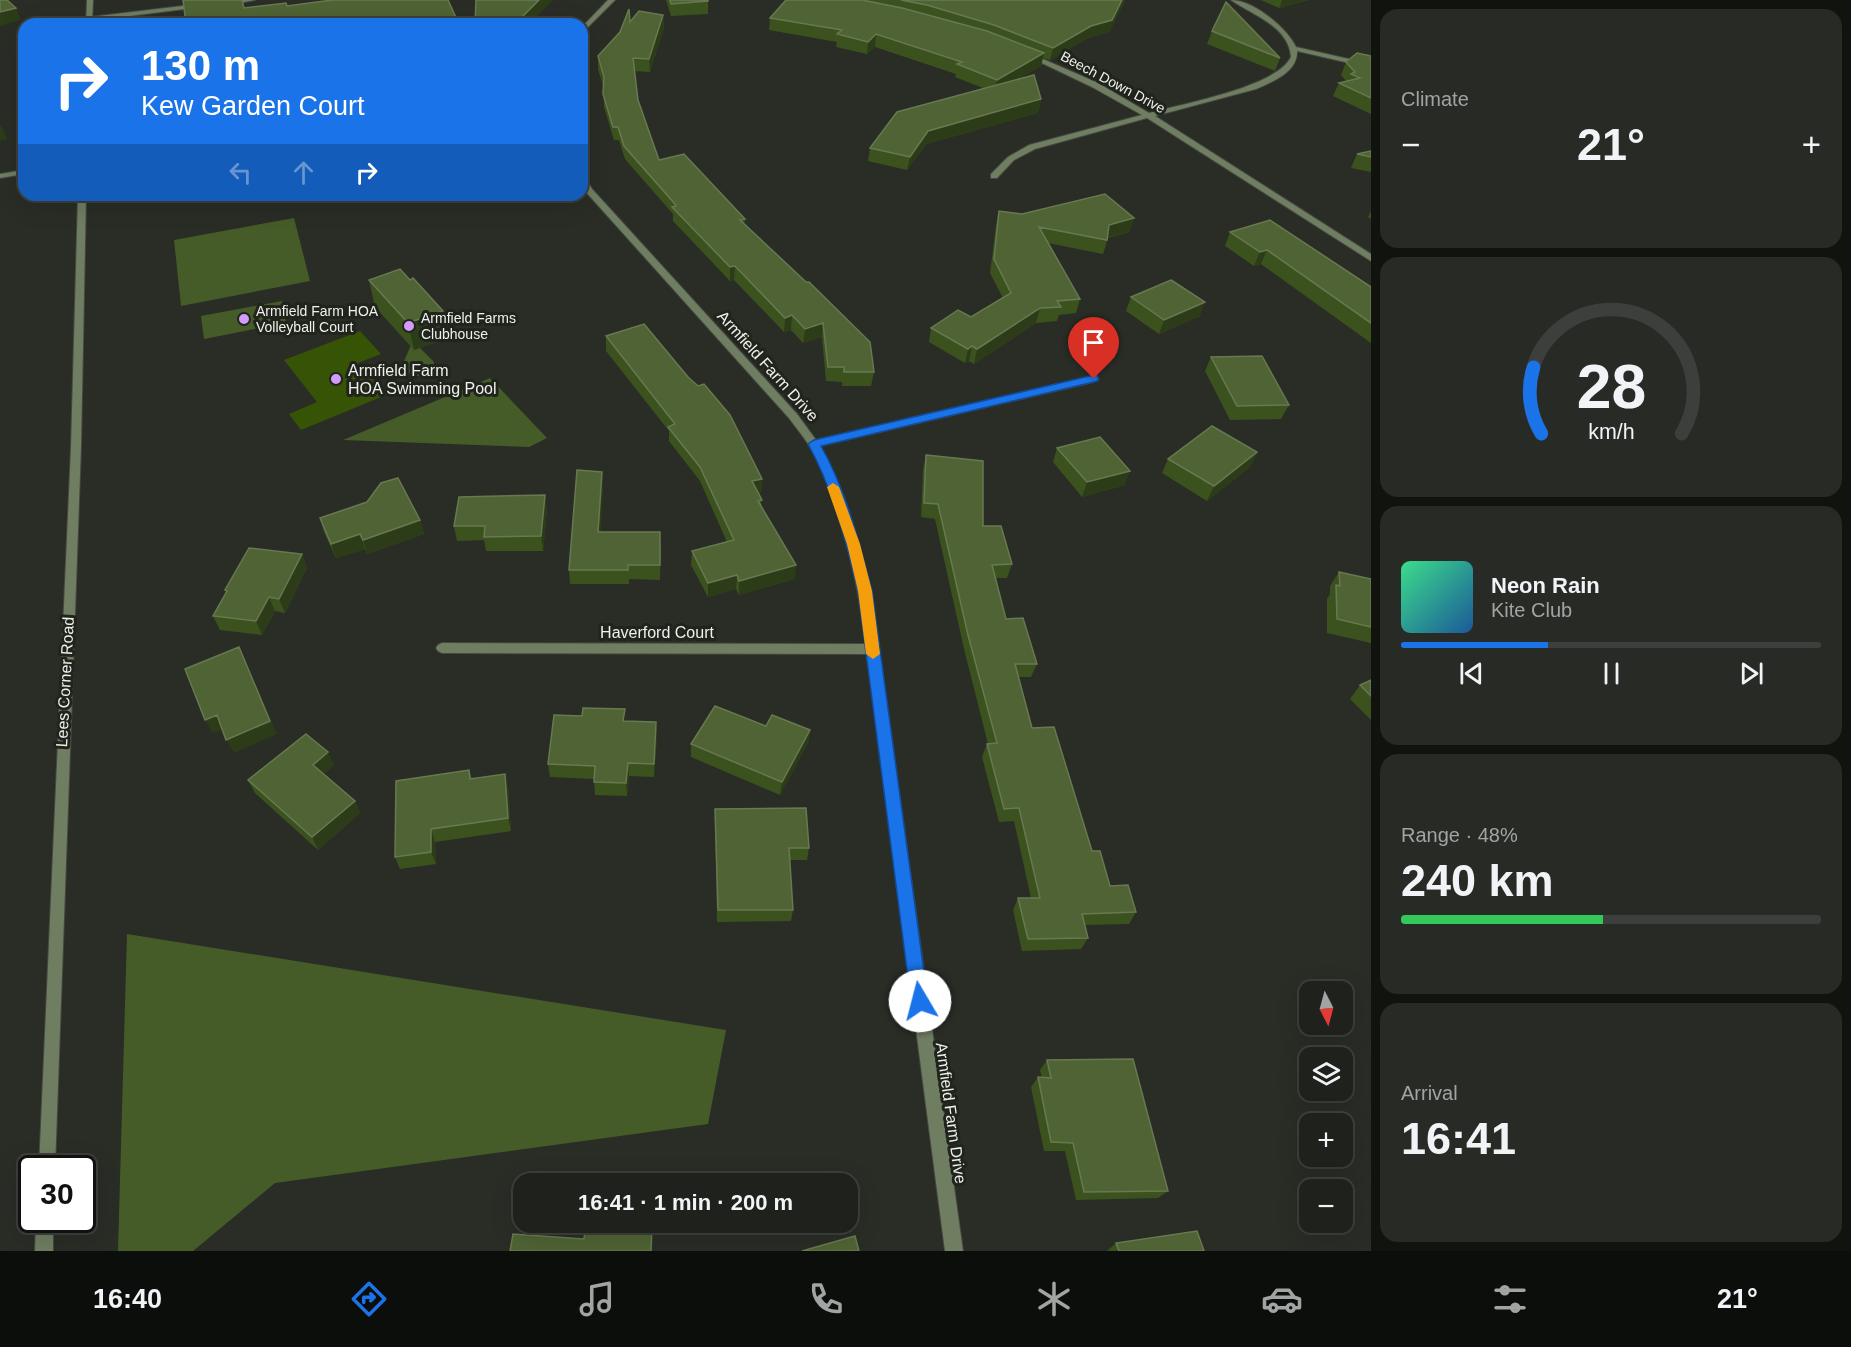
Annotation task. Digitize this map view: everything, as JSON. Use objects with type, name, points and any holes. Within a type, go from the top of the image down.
[{"type":"street","points":[[89,18],[90,0]]},
{"type":"street","points":[[217,4],[252,0]]},
{"type":"street","points":[[588,25],[612,0]]},
{"type":"street","points":[[994,176],[1001,165],[1015,154],[1032,147],[1264,83],[1288,66],[1294,57],[1293,48],[1288,39],[1271,22],[1234,0]]},
{"type":"street","points":[[118,18],[206,6]]},
{"type":"street","points":[[1293,48],[1371,66]]},
{"type":"street","name":"Beech Down Drive","points":[[1019,52],[1079,77],[1148,115],[1371,258]]},
{"type":"street","points":[[0,176],[18,173]]},
{"type":"street","name":"Armfield Farm Drive","points":[[588,186],[618,223],[793,416],[814,444],[825,464],[853,544],[865,591],[954,1251]]},
{"type":"street","name":"Lees Corner Road","points":[[48,1155],[76,435],[82,201]]},
{"type":"street","points":[[814,444],[1094,379]]},
{"type":"street","name":"Haverford Court","points":[[442,648],[872,649]]},
{"type":"street","points":[[44,1251],[45,1233]]},
{"type":"shaded area","points":[[294,218],[310,281],[181,306],[174,240]]},
{"type":"shaded area","name":"Armfield Farm HOA Volleyball Court","points":[[282,301],[286,323],[204,339],[201,316]]},
{"type":"shaded area","name":"Armfield Farm HOA Swimming Pool","points":[[360,331],[381,354],[358,363],[386,395],[301,430],[289,414],[317,402],[284,360]]},
{"type":"shaded area","points":[[416,344],[434,362],[434,369],[413,378],[402,366],[411,345]]},
{"type":"shaded area","points":[[490,378],[547,438],[529,447],[343,440]]},
{"type":"shaded area","points":[[127,934],[726,1030],[708,1124],[275,1183],[193,1251],[118,1251]]},
{"type":"building","points":[[0,0],[7,0],[16,8],[0,12]]},
{"type":"building","points":[[183,0],[242,0],[244,8],[286,3],[287,6],[332,0],[448,0],[456,18],[185,18]]},
{"type":"building","points":[[476,0],[539,0],[521,18],[475,18]]},
{"type":"building","points":[[670,0],[708,0],[708,1],[671,4]]},
{"type":"building","points":[[786,0],[862,0],[902,8],[987,31],[1044,53],[997,80],[957,64],[962,62],[876,34],[868,42],[837,34],[842,30],[770,18]]},
{"type":"building","points":[[901,0],[1122,0],[1112,20],[1091,26],[1053,48],[994,25],[927,5]]},
{"type":"building","points":[[1226,2],[1280,58],[1212,31]]},
{"type":"building","points":[[629,9],[630,22],[639,11],[663,15],[649,59],[633,58],[638,100],[659,160],[684,154],[745,219],[740,220],[806,282],[809,282],[870,342],[874,372],[844,372],[844,367],[828,367],[823,323],[805,329],[792,315],[785,318],[735,266],[730,267],[672,207],[676,206],[624,146],[618,127],[613,127],[603,94],[604,77],[598,56],[620,32]]},
{"type":"building","points":[[1357,53],[1371,56],[1371,98],[1339,83],[1360,78],[1351,74],[1355,72],[1346,62]]},
{"type":"building","points":[[1034,75],[1041,99],[928,131],[910,157],[870,148],[897,112]]},
{"type":"building","points":[[1371,151],[1371,157],[1357,154]]},
{"type":"building","points":[[1105,194],[1134,218],[1109,225],[1107,240],[1039,227],[1080,299],[1057,301],[1061,307],[1040,308],[977,349],[972,346],[968,349],[931,328],[958,310],[971,317],[1011,293],[994,259],[999,211],[1022,214]]},
{"type":"building","points":[[1270,220],[1371,287],[1371,323],[1267,250],[1260,252],[1230,232]]},
{"type":"building","points":[[400,269],[410,280],[413,278],[443,311],[408,323],[369,280]]},
{"type":"building","points":[[1171,280],[1205,302],[1164,320],[1131,297]]},
{"type":"building","points":[[644,324],[688,377],[698,386],[704,384],[730,415],[762,479],[752,481],[762,500],[758,501],[796,565],[739,581],[737,575],[708,583],[692,551],[734,540],[700,467],[668,427],[675,424],[606,336]]},
{"type":"building","points":[[1262,356],[1289,405],[1237,406],[1211,357]]},
{"type":"building","points":[[1212,426],[1257,452],[1214,486],[1168,459]]},
{"type":"building","points":[[1100,437],[1130,471],[1087,482],[1057,448]]},
{"type":"building","points":[[926,455],[983,461],[983,526],[1001,526],[1012,564],[992,565],[1006,619],[1023,618],[1037,664],[1015,664],[1032,728],[1054,727],[1092,851],[1100,851],[1110,886],[1128,885],[1136,912],[1082,914],[1088,938],[1028,939],[1018,898],[1040,898],[1019,808],[1004,809],[987,744],[997,743],[968,635],[938,504],[924,503]]},
{"type":"building","points":[[577,470],[602,472],[598,532],[660,532],[660,565],[628,565],[628,570],[569,570]]},
{"type":"building","points":[[398,478],[420,520],[363,540],[360,534],[331,544],[320,518],[367,502],[381,483]]},
{"type":"building","points":[[545,495],[541,536],[484,537],[485,526],[454,526],[459,497]]},
{"type":"building","points":[[249,548],[302,554],[279,599],[269,597],[256,621],[213,616],[227,591],[225,590]]},
{"type":"building","points":[[1339,572],[1371,579],[1371,627],[1337,619],[1336,585],[1340,586]]},
{"type":"building","points":[[239,647],[270,721],[226,740],[217,715],[205,720],[185,669]]},
{"type":"building","points":[[1371,680],[1371,696],[1360,685]]},
{"type":"building","points":[[715,706],[766,726],[772,715],[810,730],[782,782],[691,744]]},
{"type":"building","points":[[583,708],[625,709],[623,721],[656,722],[654,764],[628,763],[626,783],[594,782],[595,766],[548,764],[554,715],[582,716]]},
{"type":"building","points":[[306,734],[328,752],[313,765],[355,801],[312,837],[248,780]]},
{"type":"building","points":[[469,770],[470,779],[505,774],[508,818],[431,829],[431,852],[395,857],[396,781]]},
{"type":"building","points":[[806,808],[809,848],[789,848],[793,910],[718,910],[715,809]]},
{"type":"building","points":[[1133,1059],[1168,1191],[1084,1192],[1073,1143],[1051,1142],[1038,1077],[1051,1078],[1047,1060]]},
{"type":"building","points":[[1197,1231],[1204,1251],[1119,1251],[1116,1243]]},
{"type":"building","points":[[585,1233],[652,1233],[651,1251],[510,1251],[513,1234],[584,1239]]},
{"type":"building","points":[[855,1236],[859,1251],[802,1251]]},
{"type":"slow traffic","points":[[833,487],[853,544],[865,591],[873,654]]},
{"type":"place","name":"Armfield Farm HOA Volleyball Court","points":[[244,319]]},
{"type":"place","name":"Armfield Farms Clubhouse","points":[[409,326]]},
{"type":"place","name":"Armfield Farm HOA Swimming Pool","points":[[336,379]]},
{"type":"route","points":[[920,1001],[865,591],[853,544],[825,464],[814,444],[1094,379]]}]
